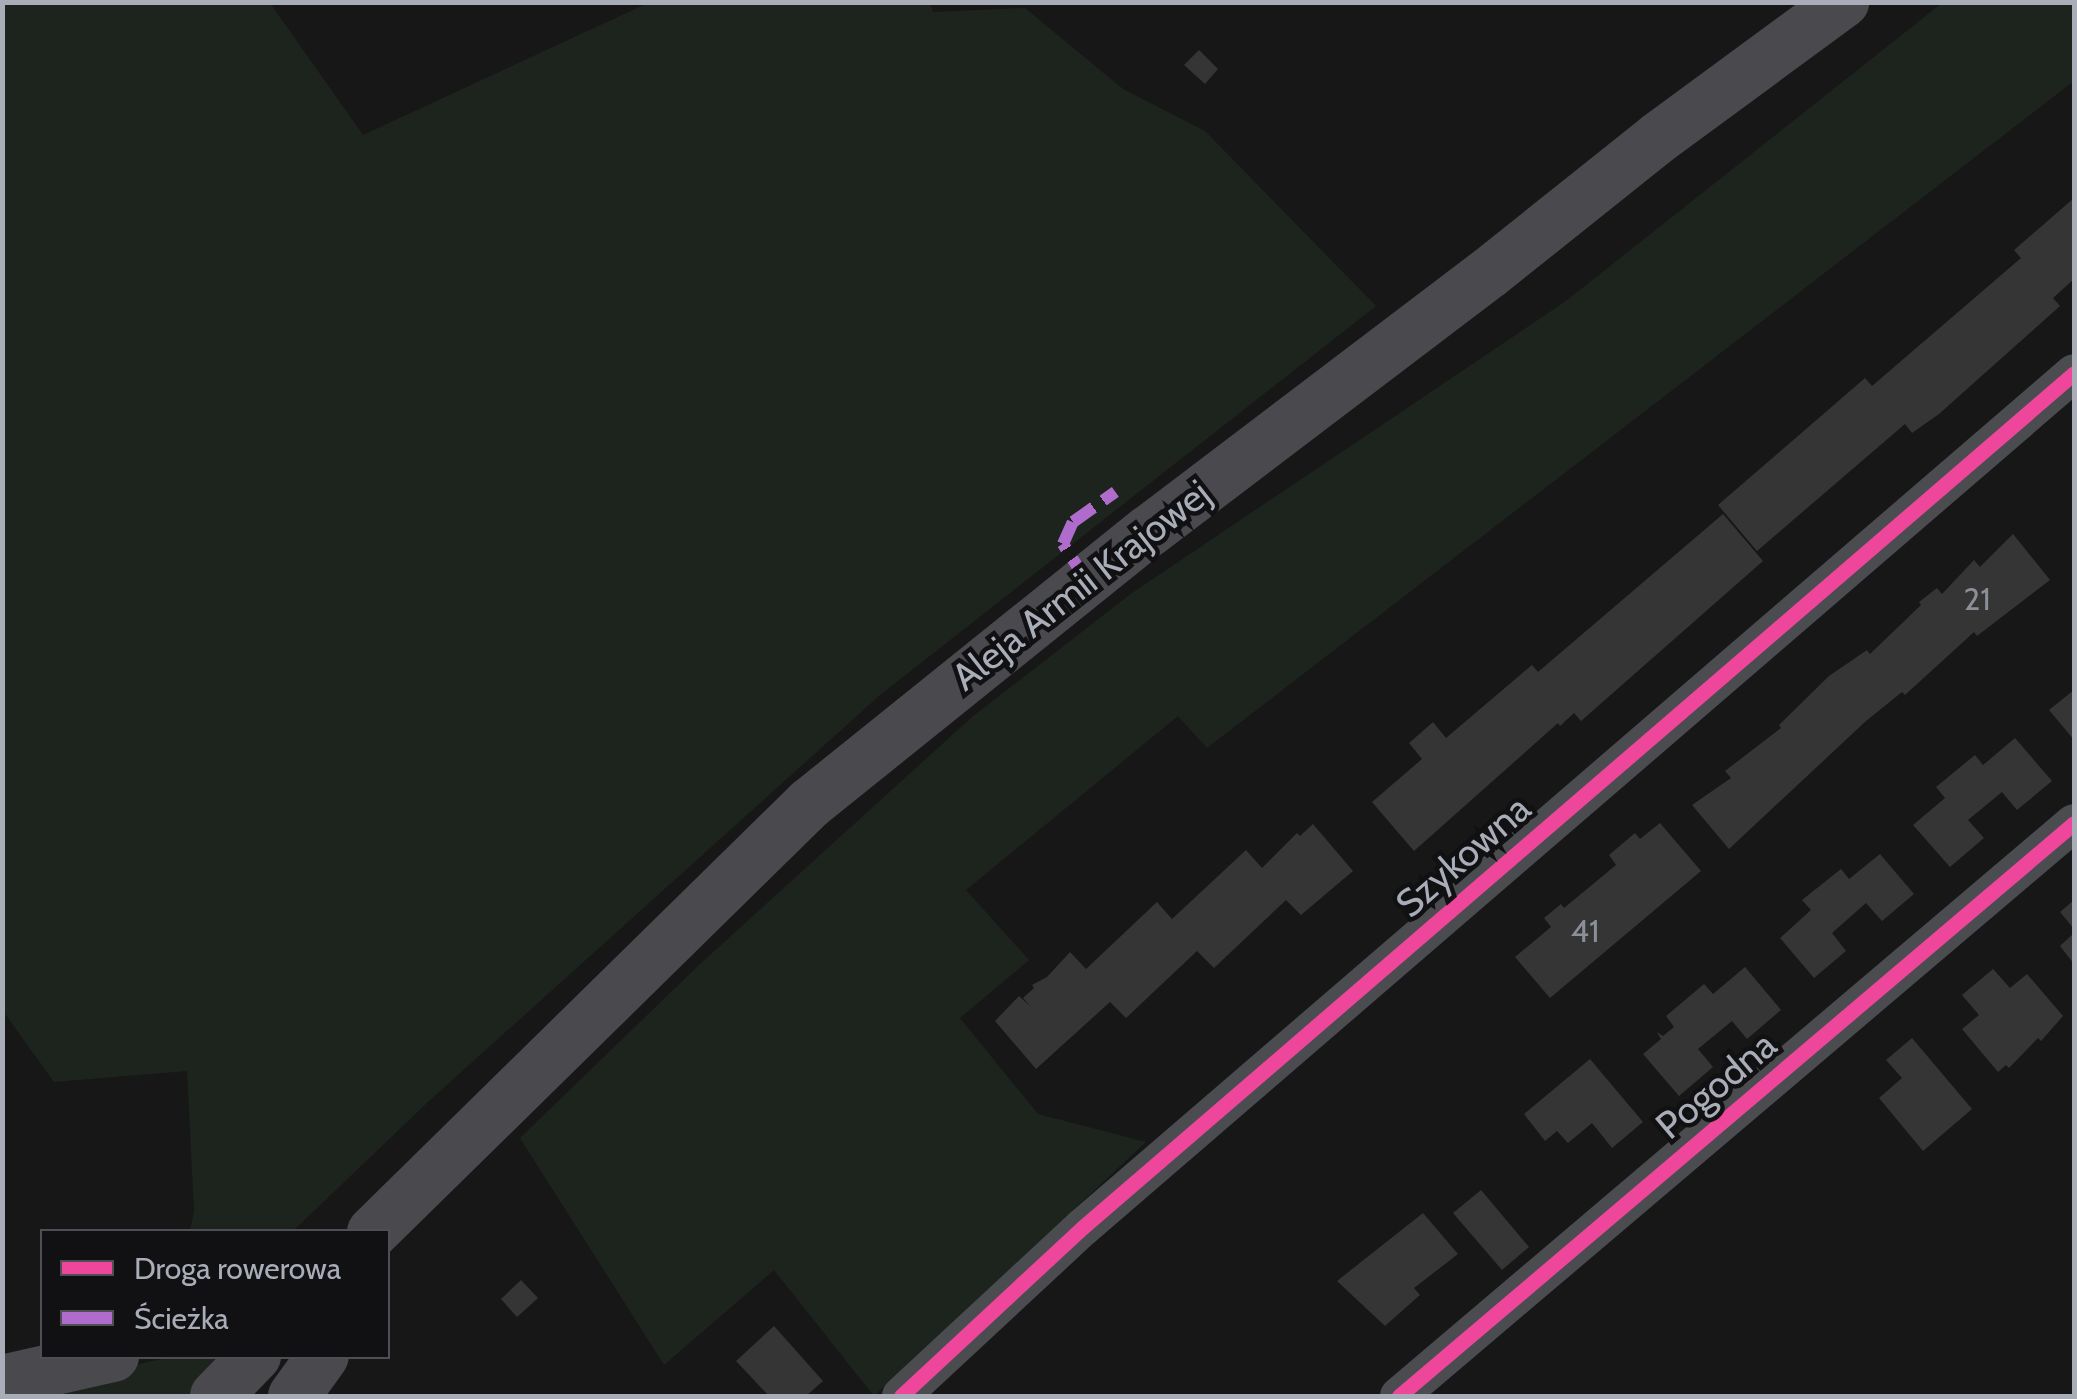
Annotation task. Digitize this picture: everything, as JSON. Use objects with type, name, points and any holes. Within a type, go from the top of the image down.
[{"type":"main road","name":"Aleja Armii Krajowej","points":[[376,1229],[448,1154],[809,804],[962,677],[1658,138],[1843,2]]},
{"type":"main road","points":[[390,1260],[448,1154]]},
{"type":"main road","points":[[2,1381],[100,1359]]},
{"type":"main road","points":[[216,1396],[252,1359]]},
{"type":"main road","points":[[294,1396],[321,1359]]},
{"type":"street","name":"Szykowna","points":[[902,1396],[1083,1227],[2074,373]]},
{"type":"street","name":"Pogodna","points":[[1399,1396],[2074,823]]},
{"type":"shaded area","points":[[930,2],[933,12],[1025,8],[1123,89],[1205,131],[1376,306],[880,695],[429,1101],[295,1229],[190,1229],[194,1211],[187,1071],[54,1082],[3,1011],[3,3],[270,3],[363,135],[648,3]]},
{"type":"shaded area","points":[[1942,3],[2074,3],[2074,81],[1207,748],[1178,716],[966,890],[1029,960],[960,1018],[1038,1114],[1146,1142],[874,1396],[774,1270],[664,1365],[520,1138],[700,964],[972,717],[1132,593],[1566,301]]},
{"type":"shaded area","points":[[161,1359],[223,1359],[188,1396],[2,1396]]},
{"type":"building","points":[[1199,50],[1218,69],[1205,84],[1184,65]]},
{"type":"building","points":[[2074,198],[2074,279],[2053,298],[2060,306],[1939,414],[1912,433],[1905,424],[1757,551],[1718,505],[1865,378],[1872,386],[2021,258],[2014,250]]},
{"type":"building","points":[[1723,514],[1763,561],[1581,721],[1574,713],[1560,726],[1558,723],[1414,851],[1372,802],[1422,759],[1409,743],[1433,722],[1446,738],[1532,665],[1538,672]]},
{"type":"building","points":[[2013,534],[2050,580],[1977,636],[1974,632],[1905,695],[1902,692],[1866,721],[1729,849],[1692,805],[1731,778],[1725,771],[1781,728],[1779,725],[1829,676],[1867,650],[1870,654],[1921,605],[1919,602],[1937,588],[1942,594],[1974,560],[1980,567]]},
{"type":"building","points":[[2074,690],[2074,740],[2049,710]]},
{"type":"building","points":[[2015,738],[2052,781],[2017,810],[2002,792],[1968,820],[1984,838],[1950,867],[1913,825],[1945,798],[1936,787],[1975,755],[1983,765]]},
{"type":"building","points":[[1660,823],[1701,871],[1550,998],[1515,957],[1551,927],[1544,918],[1561,904],[1564,908],[1616,865],[1609,855],[1635,833],[1640,839]]},
{"type":"building","points":[[1313,824],[1353,871],[1301,915],[1286,900],[1214,968],[1197,951],[1126,1018],[1110,1002],[1036,1069],[995,1021],[1019,996],[1031,1007],[1023,998],[1034,988],[1032,985],[1047,977],[1070,952],[1086,969],[1157,902],[1172,919],[1246,850],[1262,868],[1297,833],[1300,836]]},
{"type":"building","points":[[1880,854],[1914,894],[1882,921],[1866,903],[1832,933],[1846,951],[1814,978],[1780,938],[1811,910],[1802,900],[1841,869],[1849,879]]},
{"type":"building","points":[[2074,900],[2074,929],[2060,912]]},
{"type":"building","points":[[2074,933],[2074,964],[2060,946]]},
{"type":"building","points":[[1745,967],[1781,1010],[1747,1039],[1732,1021],[1698,1049],[1713,1067],[1679,1096],[1643,1054],[1661,1039],[1657,1032],[1663,1036],[1674,1027],[1666,1016],[1704,984],[1713,994]]},
{"type":"building","points":[[1993,969],[2010,988],[2027,974],[2063,1016],[2041,1041],[2038,1038],[2009,1068],[2006,1065],[1998,1072],[1962,1029],[1979,1015],[1962,995]]},
{"type":"building","points":[[1912,1038],[1972,1109],[1923,1151],[1879,1098],[1902,1078],[1886,1060]]},
{"type":"building","points":[[1590,1059],[1643,1122],[1612,1148],[1592,1123],[1568,1143],[1557,1131],[1545,1141],[1524,1114]]},
{"type":"building","points":[[1481,1190],[1529,1247],[1502,1270],[1453,1213]]},
{"type":"building","points":[[1423,1213],[1458,1254],[1414,1288],[1420,1295],[1385,1326],[1337,1281]]},
{"type":"building","points":[[521,1280],[538,1298],[517,1317],[501,1299]]},
{"type":"building","points":[[774,1326],[823,1381],[806,1396],[769,1396],[736,1361]]},
{"type":"marked path","points":[[1086,580],[1063,544],[1073,522],[1115,492]]},
{"type":"cycle path","points":[[901,1396],[1083,1227],[2074,373]]},
{"type":"cycle path","points":[[1399,1396],[2074,823]]}]
